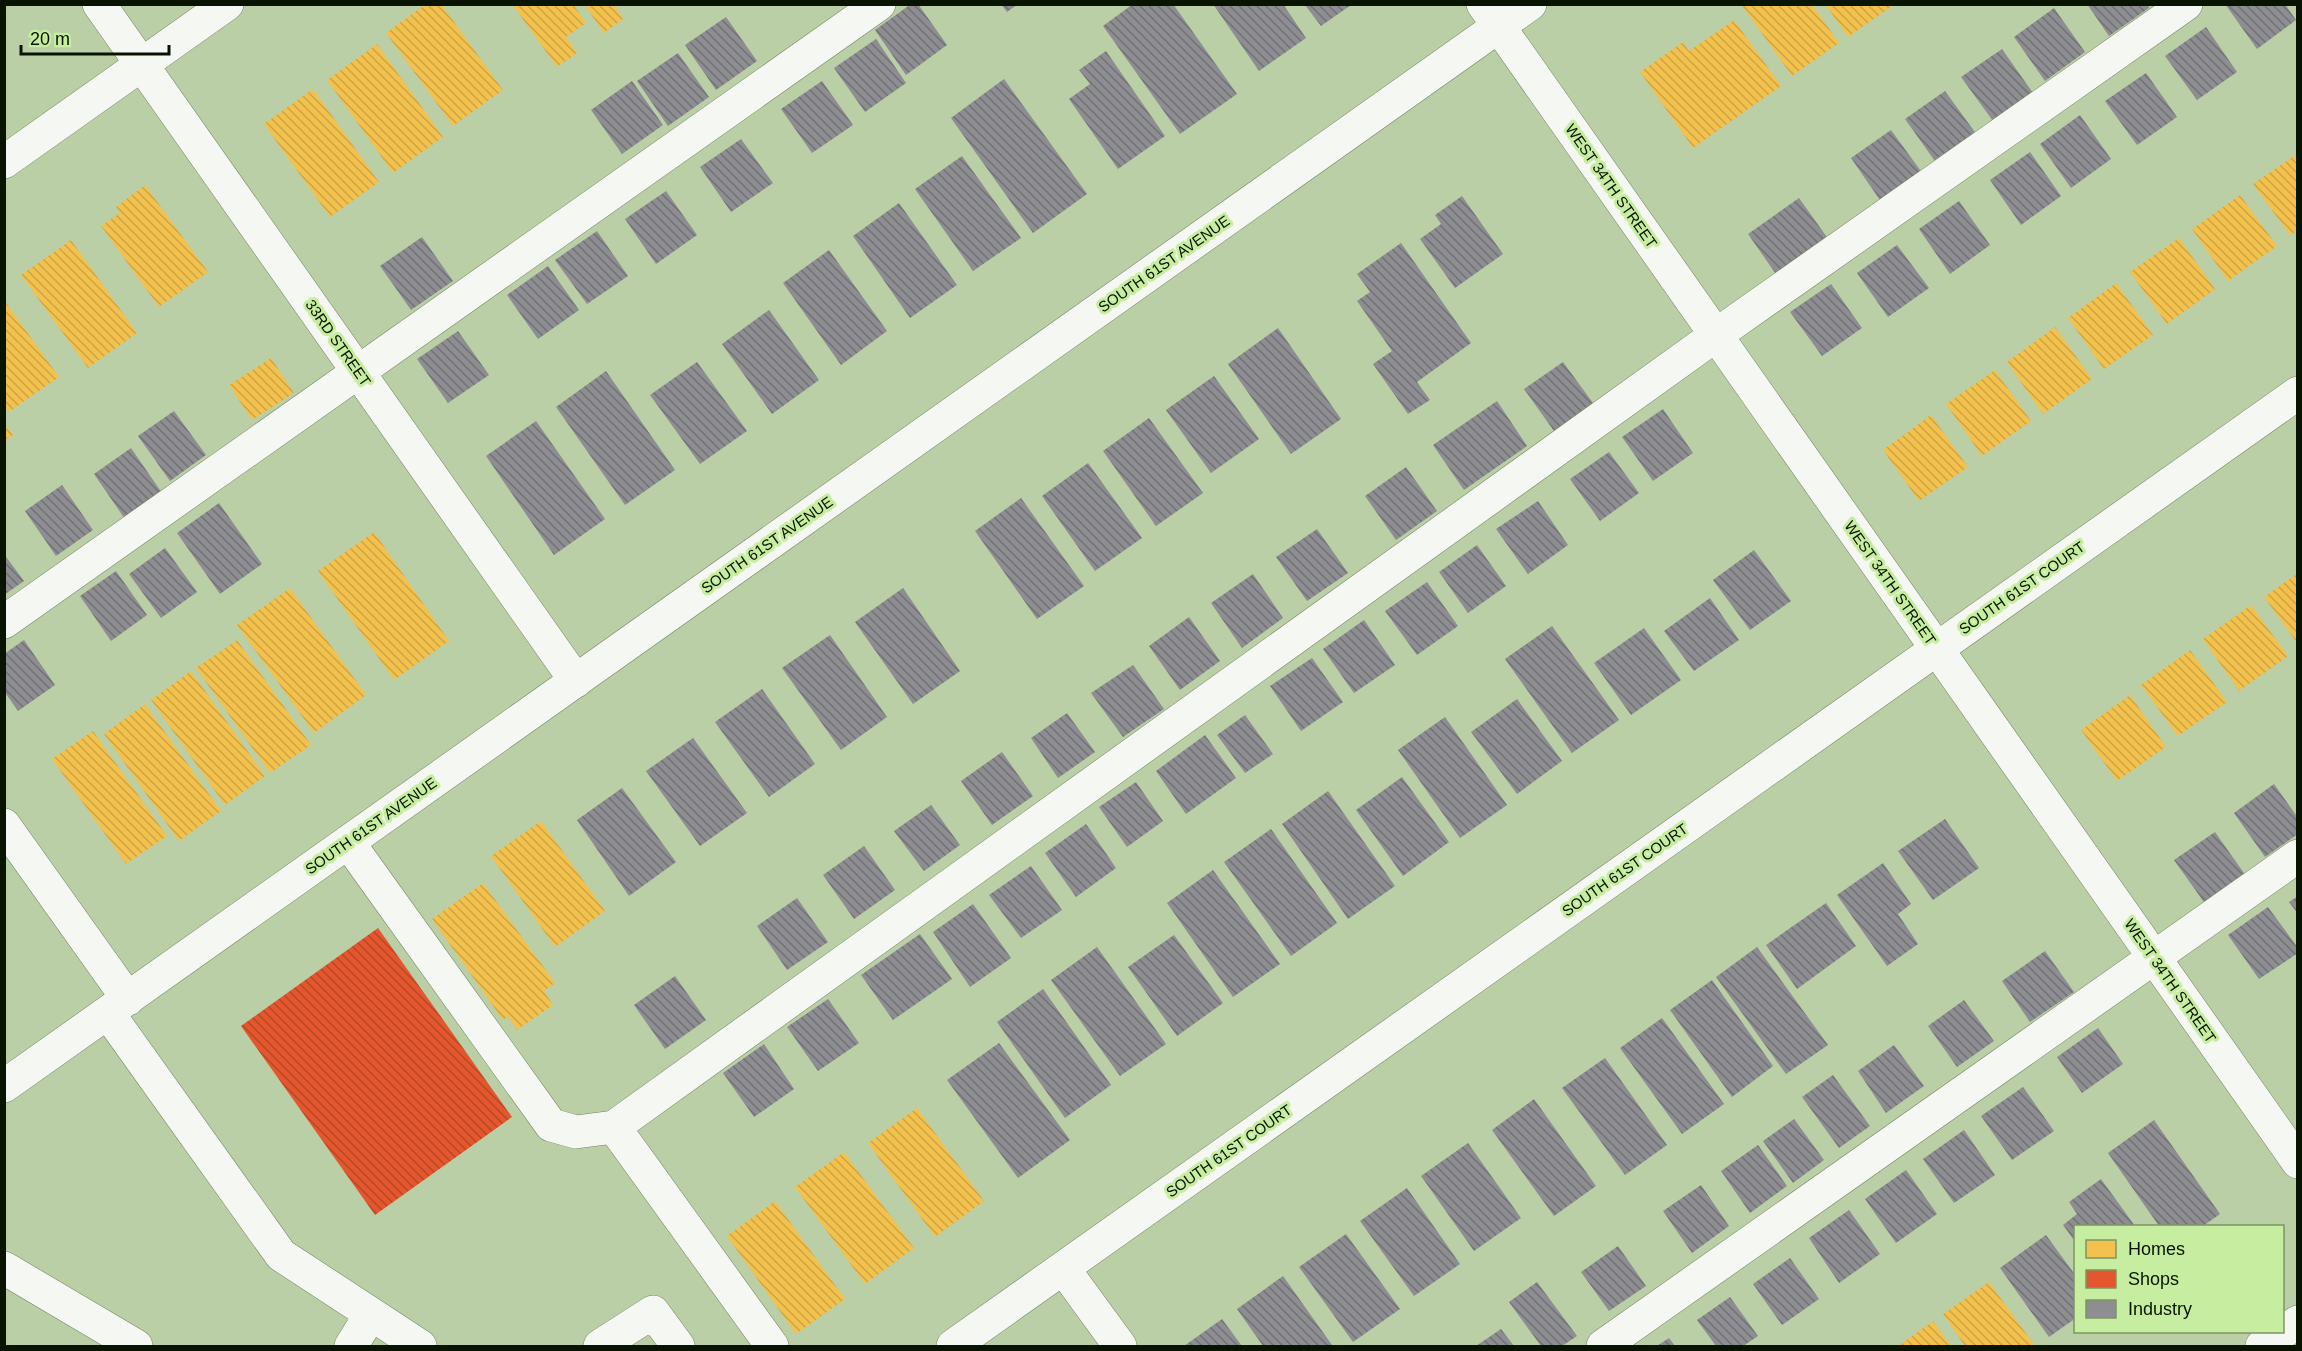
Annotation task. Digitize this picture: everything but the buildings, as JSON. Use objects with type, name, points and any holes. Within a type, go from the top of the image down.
[{"type":"street","name":"33RD STREET","points":[[99,4],[576,681]]},
{"type":"street","points":[[4,162],[227,4]]},
{"type":"street","points":[[4,622],[879,4]]},
{"type":"street","name":"SOUTH 61ST AVENUE","points":[[4,1086],[576,681],[1491,16],[1530,4]]},
{"type":"street","points":[[348,842],[550,1125],[576,1132],[614,1126],[1716,335],[2186,4]]},
{"type":"street","name":"WEST 34TH STREET","points":[[1491,16],[2298,1162]]},
{"type":"street","name":"SOUTH 61ST COURT","points":[[953,1347],[2298,393]]},
{"type":"street","points":[[4,825],[118,1006],[281,1255],[420,1347]]},
{"type":"street","points":[[1604,1347],[2298,856]]},
{"type":"street","points":[[614,1126],[772,1347]]},
{"type":"street","points":[[4,1268],[136,1347]]},
{"type":"street","points":[[1063,1268],[1120,1347]]},
{"type":"street","points":[[600,1347],[652,1312],[678,1347]]},
{"type":"street","points":[[351,1347],[371,1314]]},
{"type":"street","points":[[2284,1332],[2298,1322]]},
{"type":"street","points":[[2262,1347],[2282,1333]]}]
